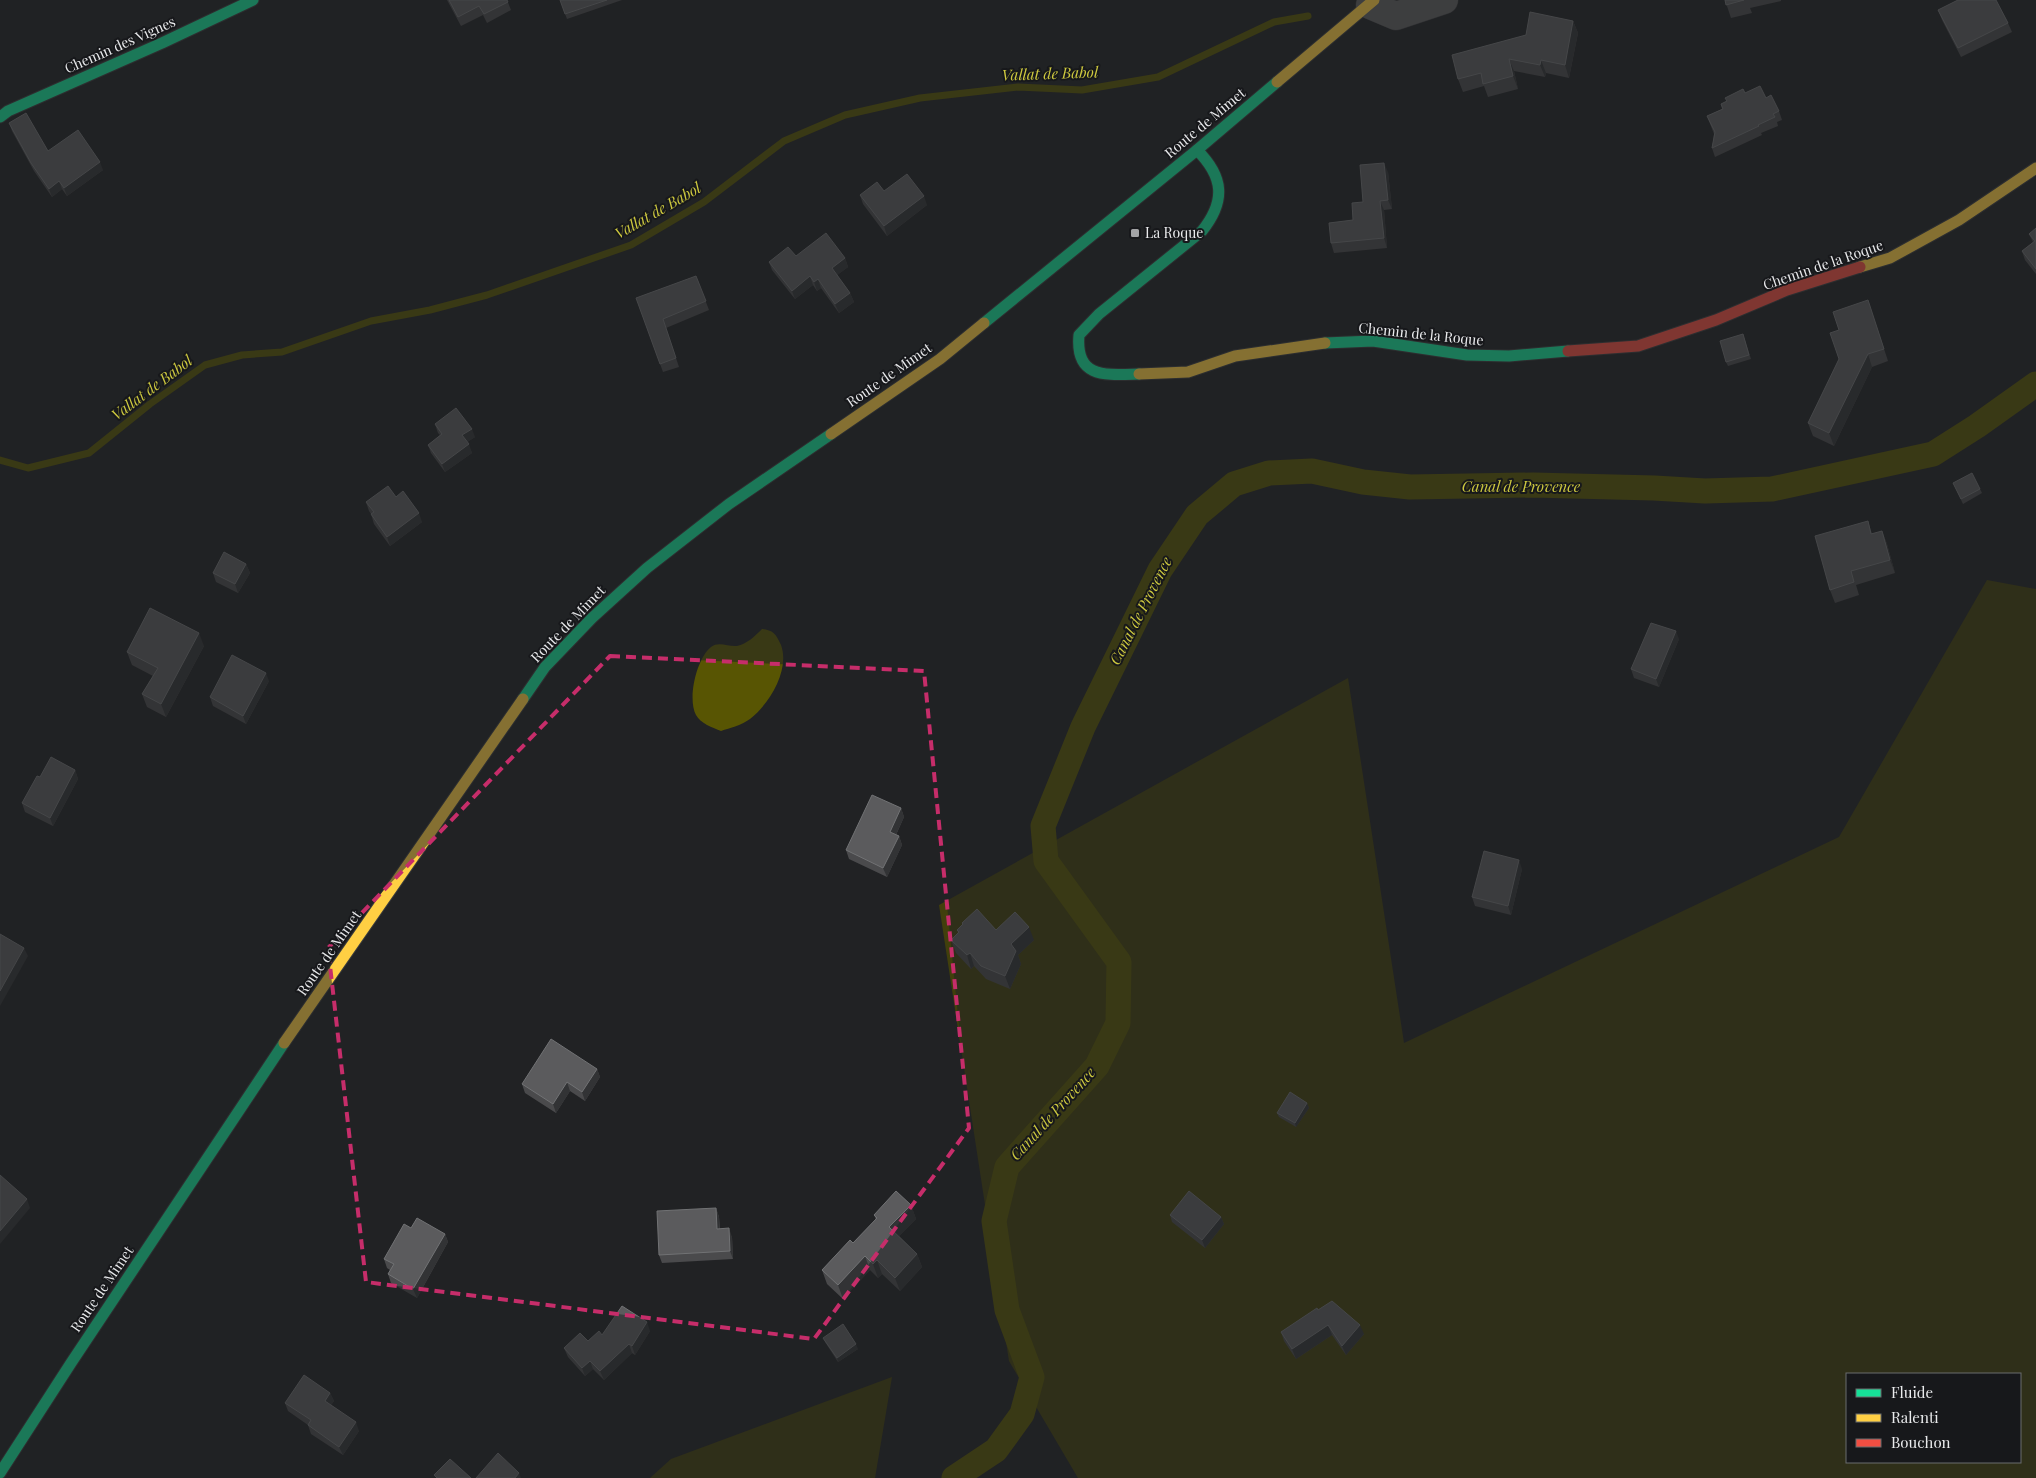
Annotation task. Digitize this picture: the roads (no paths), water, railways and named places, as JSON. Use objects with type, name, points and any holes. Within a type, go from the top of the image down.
[{"type":"main road","name":"Chemin des Vignes","points":[[0,117],[8,111],[162,43],[253,0]]},
{"type":"main road","name":"Route de Mimet","points":[[0,1473],[293,1030],[545,667],[592,618],[647,568],[730,504],[940,359],[1197,150],[1372,2]]},
{"type":"main road","name":"Chemin de la Roque","points":[[1197,150],[1213,168],[1217,178],[1219,193],[1211,221],[1202,232],[1099,314],[1079,335],[1078,353],[1080,359],[1092,370],[1105,375],[1188,372],[1235,356],[1326,343],[1373,341],[1475,356],[1508,356],[1638,346],[1716,320],[1787,290],[1890,258],[1960,220],[2036,168]]},
{"type":"street","points":[[1372,2],[1396,16],[1444,0]]},
{"type":"waterway","name":"Vallat de Babol","points":[[0,460],[28,468],[89,453],[150,404],[205,365],[242,355],[282,352],[371,321],[430,310],[487,295],[631,245],[704,202],[784,141],[845,115],[920,98],[1018,87],[1082,90],[1158,77],[1274,22],[1308,16]]},
{"type":"waterway","name":"Canal de Provence","points":[[954,1478],[996,1450],[1022,1414],[1032,1377],[1007,1310],[994,1221],[1007,1167],[1097,1066],[1118,1023],[1119,962],[1046,861],[1043,826],[1083,727],[1160,570],[1197,515],[1234,484],[1269,473],[1312,471],[1363,482],[1410,487],[1533,485],[1705,491],[1772,489],[1933,454],[1977,426],[2036,384]]},
{"type":"place","name":"La Roque","points":[[1135,233]]}]
